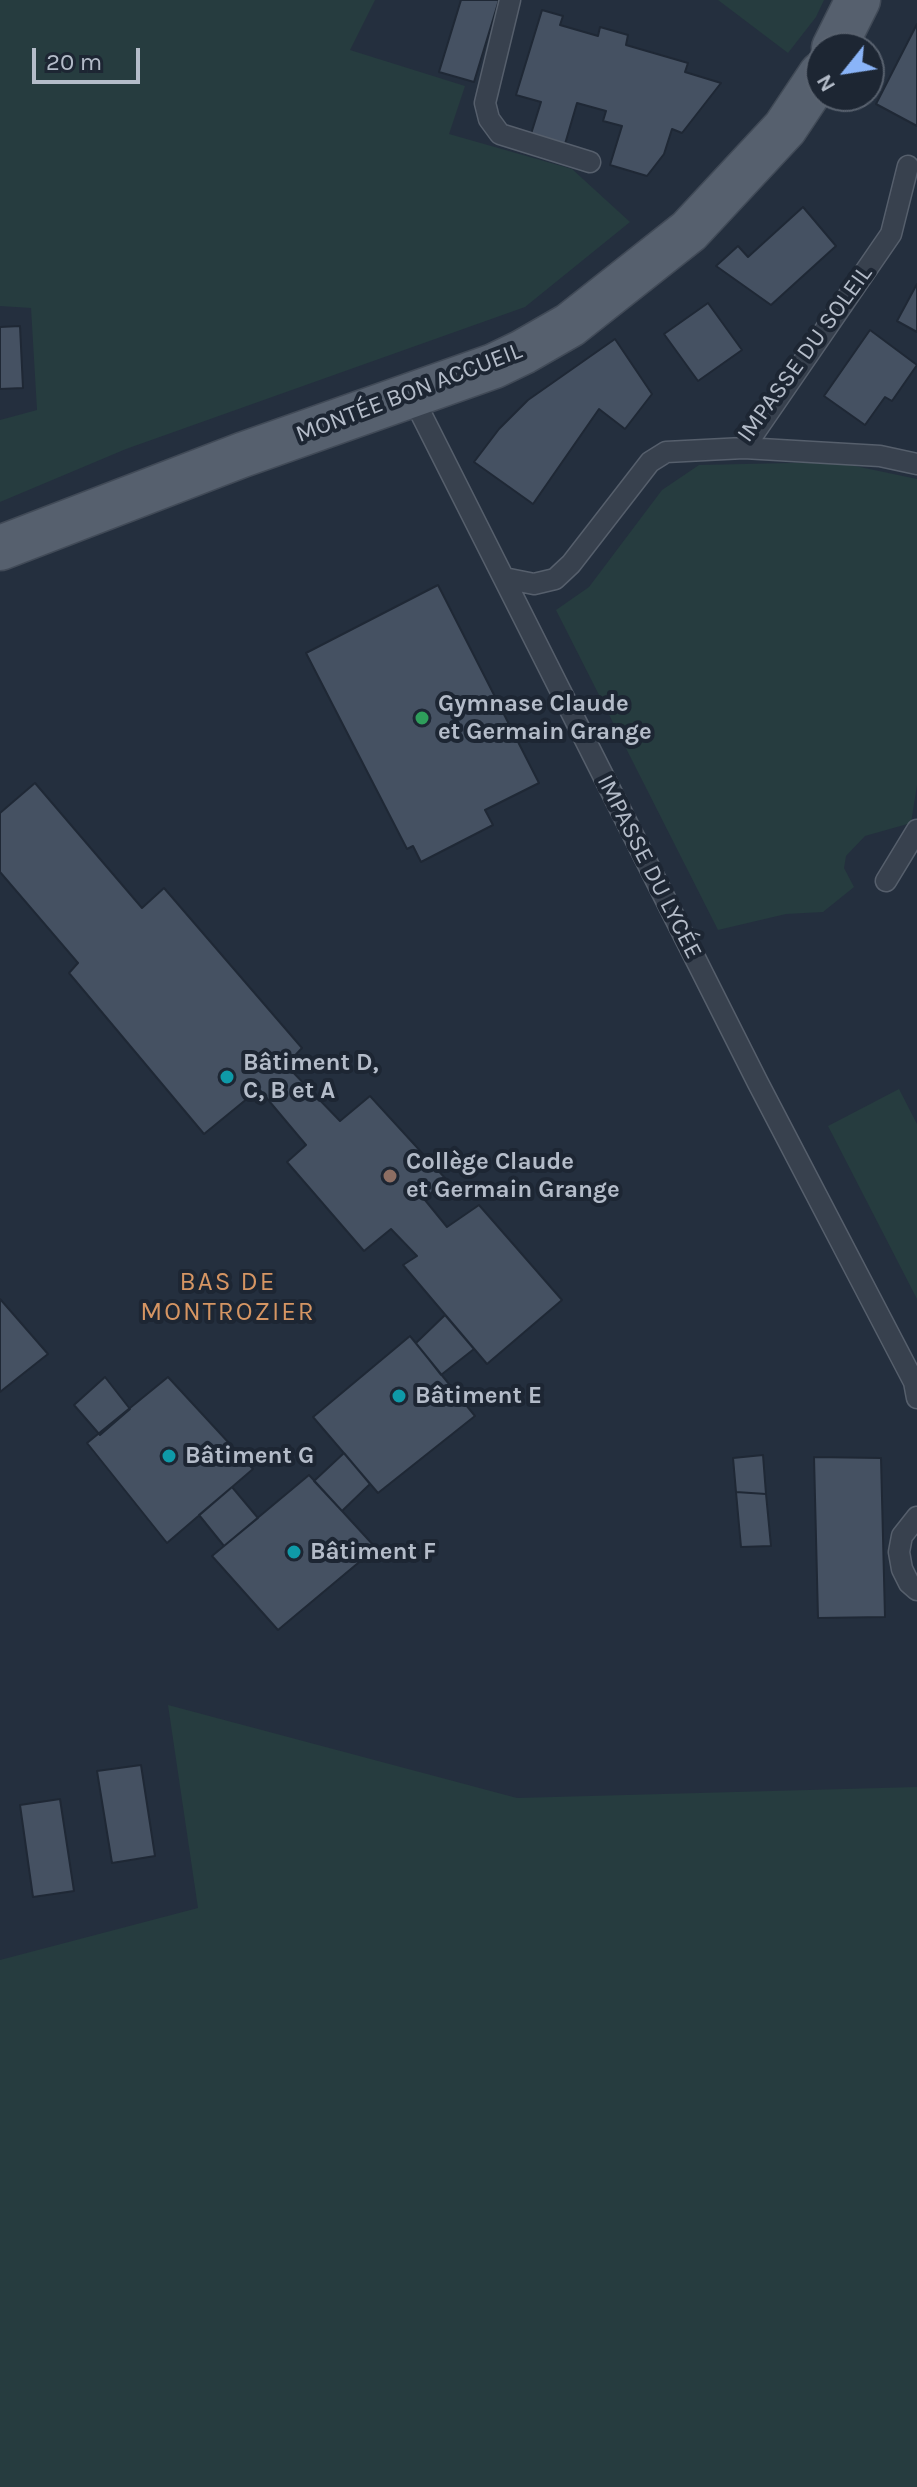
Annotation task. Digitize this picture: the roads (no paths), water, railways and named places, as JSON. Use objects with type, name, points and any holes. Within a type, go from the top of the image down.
[{"type":"main road","points":[[842,32],[858,0]]},
{"type":"main road","name":"MONTÉE BON ACCUEIL","points":[[0,548],[411,394],[494,366],[523,352],[570,325],[689,231],[747,172],[785,128],[805,98]]},
{"type":"lane","points":[[510,0],[485,103],[489,119],[500,134],[590,162]]},
{"type":"lane","name":"IMPASSE DU SOLEIL","points":[[504,578],[534,584],[555,579],[571,564],[650,462],[666,452],[744,448],[891,234],[908,166]]},
{"type":"lane","name":"IMPASSE DU LYCÉE","points":[[411,394],[758,1083],[914,1382],[917,1398]]},
{"type":"lane","points":[[744,448],[880,456],[917,464]]},
{"type":"lane","points":[[886,881],[917,830]]},
{"type":"lane","points":[[917,1517],[902,1536],[899,1552],[902,1569],[909,1583],[917,1590]]},
{"type":"place","name":"Gymnase Claude et Germain Grange","points":[[422,718]]},
{"type":"place","name":"Bâtiment D, C, B et A","points":[[227,1077]]},
{"type":"place","name":"Collège Claude et Germain Grange","points":[[390,1176]]},
{"type":"place","name":"Bâtiment E","points":[[399,1396]]},
{"type":"place","name":"Bâtiment G","points":[[169,1456]]},
{"type":"place","name":"Bâtiment F","points":[[294,1552]]},
{"type":"district","name":"BAS DE MONTROZIER","points":[[228,1298]]}]
